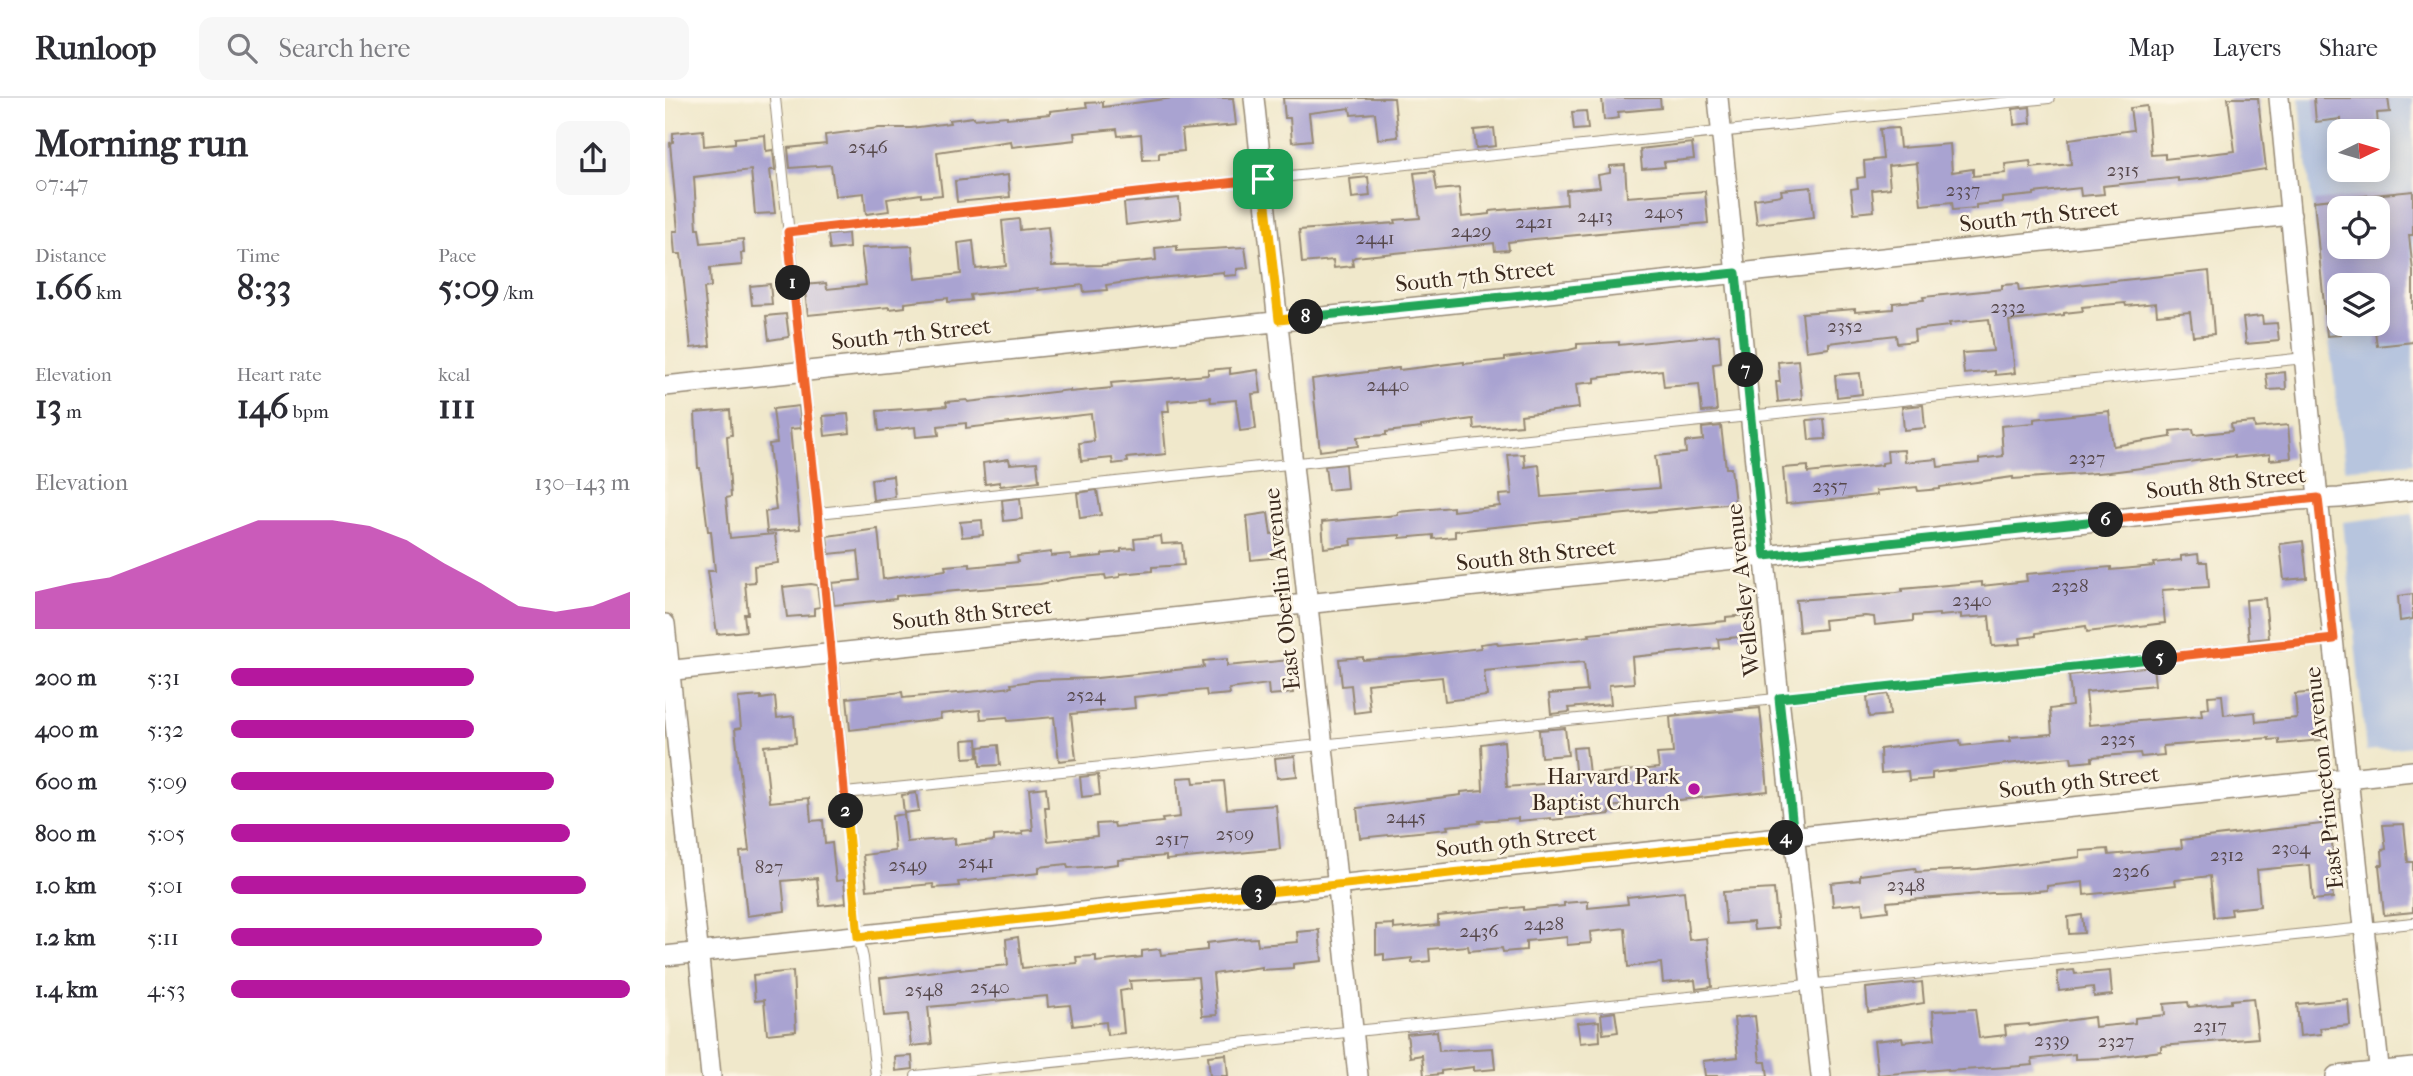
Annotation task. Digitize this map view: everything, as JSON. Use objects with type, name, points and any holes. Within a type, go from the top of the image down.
[{"type":"street","name":"East Oberlin Avenue","points":[[1254,98],[1358,1076]]},
{"type":"street","name":"Wellesley Avenue","points":[[1718,98],[1779,698],[1821,1076]]},
{"type":"street","name":"East Princeton Avenue","points":[[2279,98],[2318,498],[2380,1074]]},
{"type":"street","name":"South 7th Street","points":[[665,386],[2291,215]]},
{"type":"street","name":"South 8th Street","points":[[667,671],[2413,490]]},
{"type":"street","points":[[665,624],[667,671],[711,1076]]},
{"type":"street","name":"South 9th Street","points":[[665,956],[2413,771]]},
{"type":"street","points":[[2336,1076],[2380,1074],[2413,1068]]},
{"type":"lane","points":[[775,98],[858,937],[863,958],[876,1076]]},
{"type":"lane","points":[[788,232],[1263,179],[2049,98]]},
{"type":"lane","points":[[818,513],[1293,460],[2305,358]]},
{"type":"lane","points":[[845,793],[2334,639]]},
{"type":"lane","points":[[916,1076],[2413,923]]},
{"type":"shaded area","points":[[2299,98],[2413,98],[2413,463],[2345,469],[2329,336],[2390,336],[2390,273],[2327,273],[2327,324]]},
{"type":"shaded area","points":[[2413,514],[2413,746],[2366,751],[2343,522]]},
{"type":"building","points":[[1173,98],[1233,98],[1236,125],[1182,130],[1184,151],[1159,153],[1159,159],[1143,160],[1141,134],[1118,136],[1117,129],[1074,133],[1075,140],[1012,147],[1011,141],[937,152],[942,195],[921,197],[921,194],[887,199],[889,211],[866,214],[864,193],[835,196],[831,165],[790,168],[788,148],[826,144],[825,135],[879,128],[911,128],[974,117],[1007,118],[1050,114],[1050,111],[1087,107],[1086,103],[1103,102],[1103,107]]},
{"type":"building","points":[[1283,98],[1394,98],[1398,137],[1378,139],[1375,113],[1351,115],[1350,108],[1309,113],[1312,140],[1292,142],[1290,118],[1285,118]]},
{"type":"building","points":[[1602,98],[1660,98],[1661,108],[1618,112],[1619,118],[1604,120]]},
{"type":"building","points":[[2228,98],[2258,98],[2266,169],[2200,179],[2178,181],[2178,178],[2103,186],[2104,194],[2081,196],[2080,188],[2034,193],[2003,198],[2003,202],[1976,205],[1976,208],[1953,210],[1952,202],[1921,205],[1917,163],[1888,166],[1890,188],[1872,190],[1874,211],[1854,213],[1851,189],[1858,188],[1857,178],[1865,177],[1864,161],[1883,159],[1880,129],[1898,128],[1900,148],[1950,144],[1952,172],[1973,169],[1973,176],[2006,173],[2005,164],[2030,161],[2031,168],[2071,164],[2069,139],[2133,130],[2130,108],[2147,106],[2151,155],[2165,154],[2165,159],[2235,151]]},
{"type":"building","points":[[2314,98],[2388,98],[2390,112],[2377,113],[2377,119],[2327,119],[2316,122]]},
{"type":"building","points":[[2030,107],[2031,123],[2014,125],[2013,109]]},
{"type":"building","points":[[1586,111],[1588,129],[1574,130],[1572,112]]},
{"type":"building","points":[[1494,128],[1496,146],[1476,148],[1474,130]]},
{"type":"building","points":[[703,130],[704,146],[735,143],[735,138],[765,135],[766,151],[773,150],[775,170],[770,170],[775,213],[755,214],[751,170],[694,177],[697,229],[701,243],[743,239],[744,253],[741,253],[742,265],[710,268],[711,287],[704,288],[710,346],[691,348],[681,254],[675,254],[673,231],[678,231],[670,143],[673,142],[673,133]]},
{"type":"building","points":[[1692,143],[1694,159],[1664,162],[1665,167],[1642,169],[1640,149]]},
{"type":"building","points":[[1625,165],[1627,197],[1705,191],[1708,223],[1508,242],[1509,250],[1495,251],[1494,243],[1355,257],[1352,259],[1353,266],[1334,268],[1333,260],[1302,263],[1299,230],[1396,223],[1395,220],[1420,218],[1414,173],[1434,171],[1437,190],[1459,188],[1462,217],[1490,214],[1490,211],[1567,204],[1566,190],[1600,187],[1598,175],[1610,173],[1610,166]]},
{"type":"building","points":[[1008,175],[1010,197],[957,202],[955,181]]},
{"type":"building","points":[[1368,177],[1370,196],[1352,198],[1350,179]]},
{"type":"building","points":[[1811,187],[1814,217],[1757,224],[1754,199],[1782,195],[1781,190]]},
{"type":"building","points":[[2413,191],[2413,235],[2409,235],[2413,271],[2413,342],[2377,346],[2376,336],[2390,336],[2390,273],[2327,273],[2327,336],[2314,201],[2327,200],[2327,259],[2390,259],[2390,196],[2364,196]]},
{"type":"building","points":[[1179,198],[1181,218],[1126,225],[1124,203]]},
{"type":"building","points":[[1019,219],[1020,230],[1048,227],[1052,266],[1156,260],[1155,248],[1177,246],[1177,251],[1245,247],[1248,268],[1237,269],[1237,275],[1224,276],[1223,272],[1147,279],[1106,285],[1107,290],[1084,292],[1083,285],[1038,288],[970,295],[971,300],[948,302],[948,298],[905,303],[905,307],[889,309],[808,315],[804,285],[826,283],[827,289],[866,285],[861,248],[912,246],[915,279],[961,274],[958,243],[973,241],[976,269],[1006,266],[1002,221]]},
{"type":"building","points":[[848,233],[849,248],[830,250],[828,235]]},
{"type":"building","points":[[2209,271],[2214,334],[2193,336],[2190,312],[2157,315],[2156,303],[2126,306],[2125,303],[2082,307],[2083,311],[2064,315],[2009,321],[2015,373],[1995,375],[1995,371],[1964,374],[1962,353],[1993,351],[1989,319],[1914,330],[1915,341],[1897,343],[1896,335],[1829,343],[1829,348],[1806,351],[1802,313],[1893,309],[1893,303],[1924,300],[1923,297],[2002,289],[2002,285],[2018,284],[2019,291]]},
{"type":"building","points":[[770,284],[772,304],[752,305],[750,286]]},
{"type":"building","points":[[786,314],[789,337],[769,340],[766,316]]},
{"type":"building","points":[[2262,316],[2263,324],[2277,323],[2279,341],[2246,344],[2243,318]]},
{"type":"building","points":[[1719,335],[1721,363],[1713,364],[1717,411],[1702,412],[1699,384],[1664,387],[1662,370],[1595,378],[1595,382],[1576,384],[1579,408],[1521,415],[1522,425],[1474,429],[1473,419],[1386,432],[1386,435],[1357,437],[1358,446],[1320,451],[1312,379],[1399,368],[1505,360],[1569,350],[1577,348],[1577,344],[1619,342],[1619,345]]},
{"type":"building","points":[[1798,360],[1802,399],[1778,402],[1778,362]]},
{"type":"building","points":[[1230,368],[1230,374],[1258,370],[1261,393],[1252,394],[1256,429],[1240,431],[1236,400],[1211,402],[1210,397],[1168,401],[1169,411],[1162,411],[1166,454],[1127,458],[1128,462],[1113,464],[1112,458],[1081,461],[1079,443],[1094,441],[1091,414],[966,428],[966,423],[938,426],[939,435],[916,437],[915,427],[879,431],[877,411],[947,406],[946,402],[1112,388],[1111,383],[1208,375],[1208,370]]},
{"type":"building","points":[[2285,372],[2286,389],[2268,390],[2266,374]]},
{"type":"building","points":[[1860,373],[1862,394],[1837,397],[1835,375]]},
{"type":"building","points":[[1923,405],[1925,428],[1904,430],[1902,407]]},
{"type":"building","points":[[799,406],[801,428],[790,429],[800,529],[767,532],[765,512],[776,510],[769,444],[777,443],[773,409]]},
{"type":"building","points":[[730,410],[732,435],[727,436],[731,497],[726,498],[730,538],[775,534],[778,563],[754,566],[755,582],[745,583],[748,614],[744,614],[746,631],[717,634],[708,571],[715,571],[711,531],[708,531],[698,468],[695,413]]},
{"type":"building","points":[[2109,411],[2113,446],[2171,437],[2170,431],[2193,429],[2194,435],[2232,431],[2231,424],[2254,422],[2255,428],[2288,425],[2291,458],[2270,460],[2270,454],[2235,456],[2110,472],[2013,477],[1940,489],[1918,491],[1917,487],[1876,491],[1877,495],[1786,504],[1783,468],[1808,466],[1808,473],[1882,465],[1888,462],[1887,451],[1904,450],[1905,462],[1937,459],[1938,467],[1979,463],[1979,459],[2003,456],[2001,426],[2034,423],[2034,419]]},
{"type":"building","points":[[848,414],[850,433],[825,436],[823,416]]},
{"type":"building","points":[[1824,419],[1826,439],[1809,440],[1807,420]]},
{"type":"building","points":[[1721,426],[1726,468],[1731,468],[1735,503],[1455,531],[1455,537],[1433,539],[1433,535],[1400,538],[1400,535],[1351,539],[1352,545],[1324,548],[1322,522],[1453,507],[1453,511],[1500,506],[1499,495],[1512,494],[1508,455],[1524,454],[1525,467],[1539,465],[1542,497],[1659,488],[1655,456],[1686,453],[1685,442],[1703,440],[1702,428]]},
{"type":"building","points":[[1009,459],[1010,464],[1037,462],[1039,481],[1000,486],[1000,482],[985,484],[983,463]]},
{"type":"building","points":[[1345,464],[1347,488],[1328,490],[1325,466]]},
{"type":"building","points":[[893,476],[895,497],[873,500],[871,479]]},
{"type":"building","points":[[1097,490],[1101,515],[1080,518],[1077,493]]},
{"type":"building","points":[[1020,498],[1022,519],[1004,521],[1002,500]]},
{"type":"building","points":[[1268,513],[1271,534],[1278,533],[1281,557],[1251,560],[1247,516]]},
{"type":"building","points":[[982,520],[983,535],[962,537],[960,522]]},
{"type":"building","points":[[878,529],[883,579],[946,570],[945,566],[970,564],[970,567],[1018,562],[1017,556],[1051,552],[1051,556],[1070,554],[1071,559],[1102,556],[1121,552],[1121,549],[1135,548],[1134,539],[1161,536],[1162,544],[1182,543],[1184,565],[1152,567],[1152,571],[1120,574],[1120,577],[1106,579],[1105,575],[1072,578],[1040,584],[896,596],[896,599],[834,605],[832,583],[861,580],[858,551],[829,554],[827,536]]},
{"type":"building","points":[[2303,541],[2307,578],[2284,580],[2280,544]]},
{"type":"building","points":[[2198,554],[2199,562],[2207,562],[2209,587],[2162,590],[2165,623],[2087,632],[2086,626],[2036,633],[2036,636],[2020,638],[2021,644],[1992,646],[1989,616],[1913,616],[1913,621],[1875,625],[1874,617],[1865,616],[1824,620],[1825,629],[1799,632],[1796,600],[1896,593],[1902,592],[1902,589],[1982,582],[1982,586],[2027,581],[2026,574],[2154,566],[2153,563],[2181,560],[2181,556]]},
{"type":"building","points":[[817,585],[820,607],[814,608],[814,615],[787,617],[783,587]]},
{"type":"building","points":[[2413,594],[2413,619],[2400,621],[2398,596]]},
{"type":"building","points":[[2265,598],[2269,638],[2249,640],[2246,600]]},
{"type":"building","points":[[1746,615],[1749,636],[1718,639],[1719,648],[1632,657],[1634,683],[1609,685],[1611,704],[1569,708],[1570,712],[1551,714],[1549,694],[1587,691],[1584,662],[1484,671],[1487,696],[1445,701],[1442,677],[1367,684],[1370,711],[1354,713],[1351,685],[1342,686],[1339,659],[1407,657],[1481,648],[1480,644],[1497,642],[1498,645],[1590,636],[1589,634],[1726,621],[1726,617]]},
{"type":"building","points":[[1227,659],[1227,666],[1290,660],[1293,693],[1269,695],[1268,684],[1229,689],[1230,694],[1207,696],[1206,690],[1134,697],[1135,708],[1071,714],[1076,759],[1059,761],[1054,717],[1008,721],[1007,717],[981,719],[980,710],[940,714],[941,719],[850,730],[847,698],[902,692],[903,698],[979,691],[1012,687],[1011,684],[1038,680],[1097,678],[1204,667],[1203,661]]},
{"type":"building","points":[[2153,666],[2155,685],[2086,692],[2089,725],[2202,716],[2201,709],[2209,708],[2208,696],[2222,695],[2224,715],[2255,712],[2256,722],[2297,718],[2295,694],[2317,692],[2321,740],[2279,744],[2279,739],[2269,738],[2163,746],[2164,755],[2141,757],[2140,753],[2092,757],[2092,761],[2072,763],[2071,757],[1932,773],[1932,779],[1909,781],[1908,771],[1881,773],[1880,749],[1960,740],[1961,746],[2011,741],[2010,737],[2052,734],[2050,709],[2072,706],[2069,675]]},
{"type":"building","points":[[1888,694],[1890,715],[1869,717],[1867,697]]},
{"type":"building","points":[[761,696],[761,699],[775,697],[777,718],[794,716],[796,743],[764,746],[770,802],[809,798],[811,821],[823,820],[825,844],[832,843],[836,881],[844,880],[846,903],[820,906],[817,878],[782,881],[785,911],[747,916],[740,852],[749,851],[735,729],[741,728],[738,698]]},
{"type":"building","points":[[1760,708],[1768,791],[1609,807],[1610,814],[1551,820],[1518,821],[1518,818],[1479,821],[1480,823],[1447,826],[1448,829],[1360,838],[1357,808],[1483,790],[1481,744],[1504,741],[1507,787],[1576,781],[1573,748],[1586,747],[1589,774],[1659,768],[1657,754],[1673,753],[1670,717]]},
{"type":"building","points":[[1565,728],[1568,755],[1541,757],[1539,730]]},
{"type":"building","points":[[977,739],[978,757],[964,758],[963,740]]},
{"type":"building","points":[[998,745],[1000,765],[980,766],[979,747]]},
{"type":"building","points":[[1295,756],[1297,776],[1277,778],[1275,758]]},
{"type":"building","points":[[1098,775],[1100,795],[1082,797],[1080,777]]},
{"type":"building","points":[[1193,777],[1194,783],[1224,781],[1227,809],[1276,805],[1280,849],[1166,860],[1166,856],[1118,860],[1118,864],[1100,866],[1068,868],[1067,864],[1039,867],[1039,873],[958,882],[959,886],[934,888],[933,884],[867,890],[863,855],[895,851],[892,816],[904,814],[907,842],[955,838],[955,845],[994,841],[994,836],[1023,834],[1022,831],[1033,830],[1029,789],[1046,787],[1048,841],[1097,836],[1096,824],[1114,823],[1115,827],[1163,822],[1162,819],[1180,817],[1177,778]]},
{"type":"building","points":[[916,793],[919,811],[904,813],[902,795]]},
{"type":"building","points":[[2330,823],[2334,863],[2330,863],[2333,898],[2313,900],[2310,865],[2257,870],[2260,906],[2231,909],[2232,915],[2214,917],[2210,876],[2175,880],[2176,885],[2084,895],[2083,882],[2047,886],[2047,890],[1887,902],[1888,911],[1863,914],[1862,903],[1833,906],[1831,883],[1860,880],[1860,875],[1915,868],[1916,872],[1978,869],[2080,857],[2080,851],[2108,849],[2109,855],[2182,848],[2181,840]]},
{"type":"building","points":[[2404,824],[2408,862],[2413,862],[2413,912],[2384,915],[2379,865],[2383,865],[2382,850],[2386,849],[2383,825]]},
{"type":"building","points":[[1774,889],[1778,928],[1754,930],[1753,922],[1726,924],[1723,892]]},
{"type":"building","points":[[1684,891],[1689,940],[1707,938],[1712,987],[1696,989],[1695,980],[1663,983],[1661,963],[1628,967],[1625,928],[1590,932],[1591,943],[1567,945],[1567,937],[1526,941],[1526,950],[1503,952],[1502,948],[1469,951],[1468,946],[1429,949],[1430,961],[1412,963],[1412,958],[1384,961],[1384,954],[1376,955],[1376,925],[1394,924],[1394,929],[1438,925],[1438,916],[1523,907],[1523,910],[1564,906],[1564,903],[1588,901],[1588,908],[1628,904],[1627,897]]},
{"type":"building","points":[[2082,915],[2084,933],[2069,934],[2068,917]]},
{"type":"building","points":[[1319,930],[1322,961],[1293,964],[1293,968],[1262,970],[1262,967],[1213,974],[1217,1015],[1202,1016],[1198,977],[1130,981],[1131,989],[1120,991],[1124,1033],[1107,1035],[1106,1022],[1073,1026],[1070,1005],[1048,1007],[1047,996],[928,1007],[932,1044],[911,1046],[908,1014],[884,1016],[880,978],[1008,965],[1006,939],[1018,937],[1022,968],[1077,963],[1076,957],[1096,956],[1096,962],[1142,957],[1142,951],[1160,949],[1161,955],[1207,950],[1207,943],[1239,939],[1257,938],[1258,945],[1298,942],[1297,932]]},
{"type":"building","points":[[2074,970],[2075,974],[2110,971],[2112,995],[2094,997],[2093,987],[2059,991],[2057,972]]},
{"type":"building","points":[[793,971],[796,1031],[767,1034],[764,1000],[755,1001],[753,975]]},
{"type":"building","points":[[1922,982],[1924,1003],[1868,1012],[1866,988]]},
{"type":"building","points":[[2253,998],[2258,1038],[2161,1046],[2161,1051],[2105,1058],[2075,1059],[2075,1054],[2032,1059],[2033,1065],[1878,1075],[1874,1041],[1935,1039],[1933,1011],[1975,1009],[1979,1038],[2006,1035],[2005,1026],[2029,1026],[2094,1017],[2095,1027],[2135,1023],[2135,1018],[2165,1015],[2164,1004],[2188,1002],[2189,1007]]},
{"type":"building","points":[[2348,999],[2350,1025],[2320,1028],[2321,1034],[2300,1036],[2297,1004]]},
{"type":"building","points":[[1615,1012],[1618,1032],[1603,1034],[1601,1014]]},
{"type":"building","points":[[1755,1016],[1760,1062],[1766,1062],[1768,1076],[1705,1076],[1703,1061],[1738,1057],[1734,1018]]},
{"type":"building","points":[[1599,1021],[1600,1041],[1580,1043],[1577,1023]]},
{"type":"building","points":[[1437,1031],[1439,1051],[1493,1048],[1495,1069],[1474,1071],[1474,1067],[1424,1076],[1422,1055],[1410,1057],[1407,1034]]},
{"type":"building","points":[[1226,1054],[1228,1076],[1210,1076],[1208,1056]]},
{"type":"building","points":[[912,1056],[913,1069],[896,1071],[895,1057]]},
{"type":"place","name":"Harvard Park Baptist Church","points":[[1694,789]]},
{"type":"route","points":[[1263,179],[1279,320],[1736,273],[1765,556],[2318,498],[2334,639],[1779,698],[1794,837],[858,937],[788,232],[1263,179]]}]
